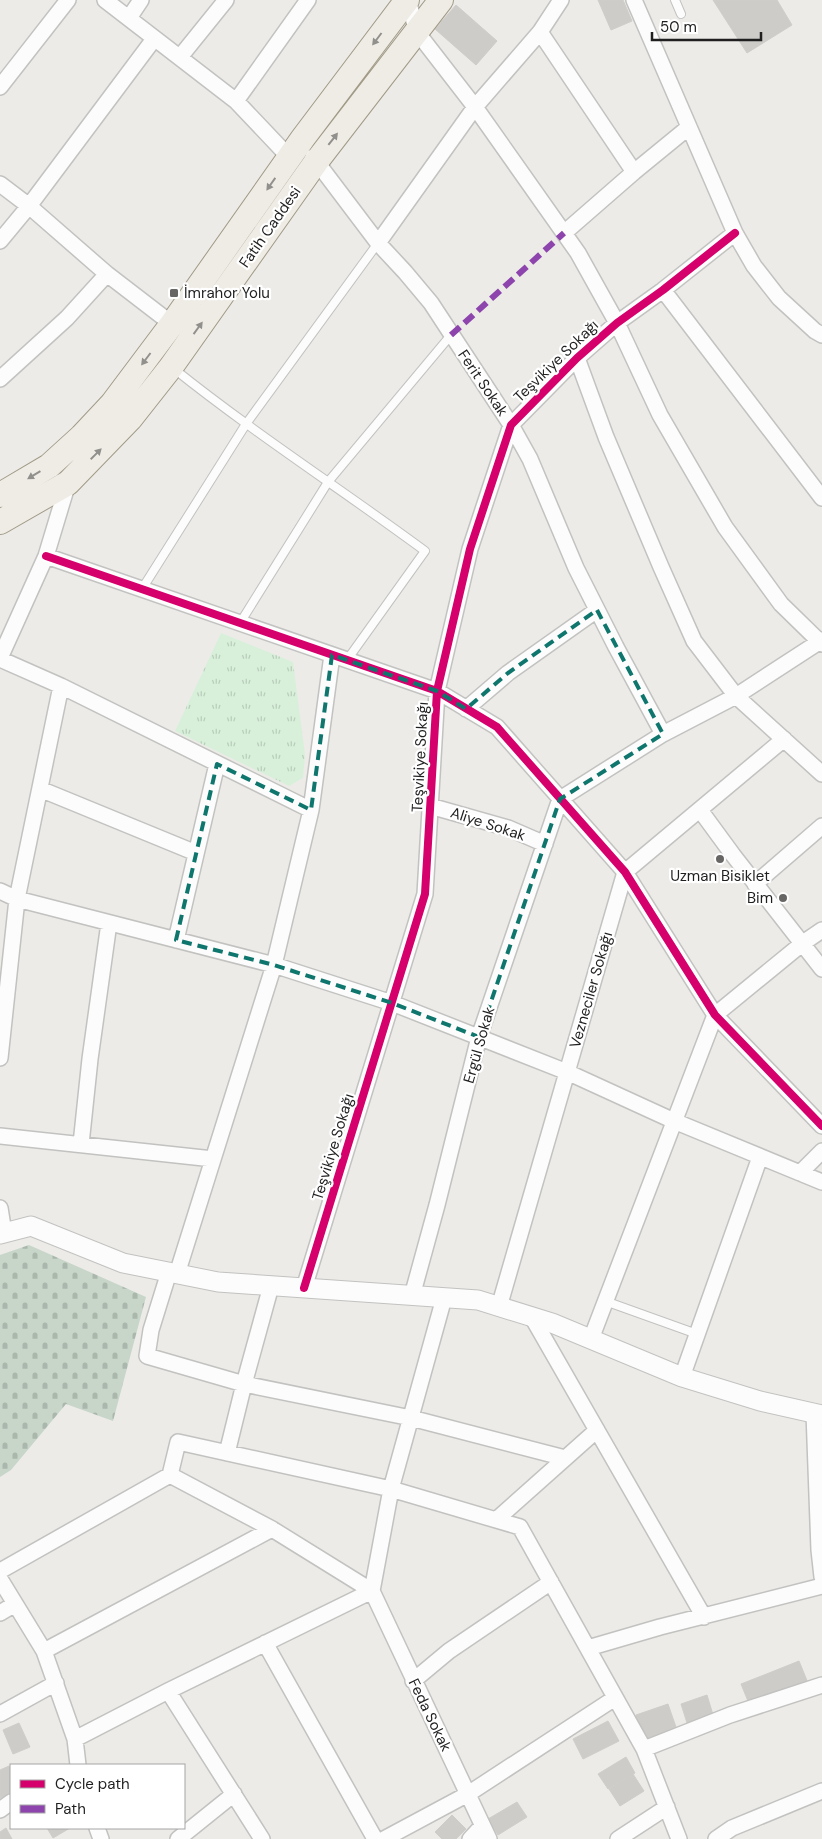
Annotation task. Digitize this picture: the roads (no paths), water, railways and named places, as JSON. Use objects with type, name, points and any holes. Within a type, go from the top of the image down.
[{"type":"main road","points":[[0,495],[50,466],[112,404],[172,324],[290,158],[302,138],[407,0]]},
{"type":"main road","name":"Fatih Caddesi","points":[[0,522],[68,483],[130,419],[171,367],[316,162],[441,0]]},
{"type":"main road","points":[[233,238],[253,252]]},
{"type":"street","points":[[0,87],[68,0]]},
{"type":"street","points":[[105,0],[236,101],[290,158]]},
{"type":"street","points":[[129,18],[141,0]]},
{"type":"street","points":[[180,57],[226,0]]},
{"type":"street","points":[[236,101],[308,0]]},
{"type":"street","points":[[407,0],[417,32],[475,107],[578,253],[617,323],[660,415],[725,528],[781,604],[821,642],[736,696],[663,734],[560,799]]},
{"type":"street","points":[[378,243],[475,107],[540,32],[562,0]]},
{"type":"street","points":[[634,0],[735,234],[754,266],[779,298],[815,331],[822,335]]},
{"type":"street","points":[[540,32],[634,172]]},
{"type":"street","points":[[0,241],[29,206],[154,39]]},
{"type":"street","points":[[564,233],[689,127]]},
{"type":"street","name":"Ferit Sokak","points":[[302,138],[316,162],[378,243],[421,291],[511,425],[530,459],[576,568],[663,734]]},
{"type":"street","points":[[0,184],[29,206],[107,274],[172,324]]},
{"type":"street","name":"Teşvikiye Sokağı","points":[[304,1288],[425,894],[437,691],[470,549],[511,425],[577,358],[617,323],[664,290],[735,234]]},
{"type":"street","points":[[0,379],[67,318],[107,274]]},
{"type":"street","points":[[664,290],[822,498]]},
{"type":"street","points":[[577,358],[617,463],[694,641],[736,696],[822,774]]},
{"type":"street","points":[[68,483],[46,556],[0,659],[61,686],[311,810]]},
{"type":"street","points":[[46,556],[437,691],[497,727],[625,872],[715,1015],[822,1126]]},
{"type":"street","points":[[466,709],[508,673],[597,610]]},
{"type":"street","points":[[332,655],[311,810],[274,965],[213,1159],[151,1330],[147,1356],[244,1384],[411,1418],[565,1458]]},
{"type":"street","points":[[0,1058],[17,899],[61,686]]},
{"type":"street","points":[[625,872],[784,739]]},
{"type":"street","points":[[176,940],[217,764]]},
{"type":"street","points":[[40,789],[196,853]]},
{"type":"street","name":"Ergül Sokak","points":[[412,1296],[479,1037],[560,799]]},
{"type":"street","name":"Aliye Sokak","points":[[430,806],[508,828],[545,844]]},
{"type":"street","points":[[700,810],[822,969]]},
{"type":"street","points":[[755,884],[822,826]]},
{"type":"street","name":"Vezneciler Sokağı","points":[[499,1307],[625,872]]},
{"type":"street","points":[[0,891],[17,899],[274,965],[392,1002],[567,1072],[674,1121],[822,1182]]},
{"type":"street","points":[[81,1144],[90,1059],[109,923]]},
{"type":"street","points":[[591,1339],[715,1015],[803,943],[822,930]]},
{"type":"street","points":[[0,1136],[213,1159]]},
{"type":"street","points":[[800,1173],[822,1151]]},
{"type":"street","points":[[682,1376],[760,1157]]},
{"type":"street","points":[[0,1208],[2,1233],[32,1226],[123,1263],[218,1282],[478,1300],[552,1323],[682,1376],[760,1401],[818,1414],[819,1550],[822,1577]]},
{"type":"street","points":[[227,1453],[271,1286]]},
{"type":"street","points":[[372,1591],[391,1489],[444,1298]]},
{"type":"street","points":[[532,1317],[704,1617]]},
{"type":"street","points":[[496,1520],[597,1430]]},
{"type":"street","points":[[0,1571],[170,1475],[178,1442],[391,1489],[520,1527],[644,1749],[679,1839]]},
{"type":"street","points":[[170,1475],[272,1529],[372,1591]]},
{"type":"street","points":[[44,1651],[272,1529]]},
{"type":"street","points":[[0,1579],[44,1651],[75,1739],[73,1763]]},
{"type":"street","points":[[413,1681],[449,1651],[551,1582]]},
{"type":"street","points":[[588,1648],[660,1627],[822,1586]]},
{"type":"street","points":[[75,1739],[372,1591]]},
{"type":"street","name":"Feda Sokak","points":[[372,1591],[486,1832]]},
{"type":"street","points":[[0,1613],[15,1604]]},
{"type":"street","points":[[265,1643],[375,1839]]},
{"type":"street","points":[[0,1714],[56,1683]]},
{"type":"street","points":[[644,1749],[730,1715],[822,1685]]},
{"type":"street","points":[[168,1691],[262,1839]]},
{"type":"street","points":[[384,1839],[468,1794],[616,1698]]},
{"type":"street","points":[[716,1839],[732,1828],[822,1791]]},
{"type":"street","points":[[178,1839],[234,1794]]},
{"type":"street","points":[[618,1839],[667,1808]]},
{"type":"street","points":[[470,1839],[486,1832]]},
{"type":"lane","points":[[675,0],[681,14]]},
{"type":"lane","points":[[142,589],[246,424],[378,243]]},
{"type":"lane","points":[[240,623],[328,482],[452,335]]},
{"type":"lane","points":[[171,367],[246,424],[372,511],[425,551],[347,660]]},
{"type":"lane","points":[[606,1301],[697,1334]]},
{"type":"place","name":"İmrahor Yolu","points":[[174,293]]},
{"type":"place","name":"Uzman Bisiklet","points":[[720,859]]},
{"type":"place","name":"Bim","points":[[783,898]]}]
